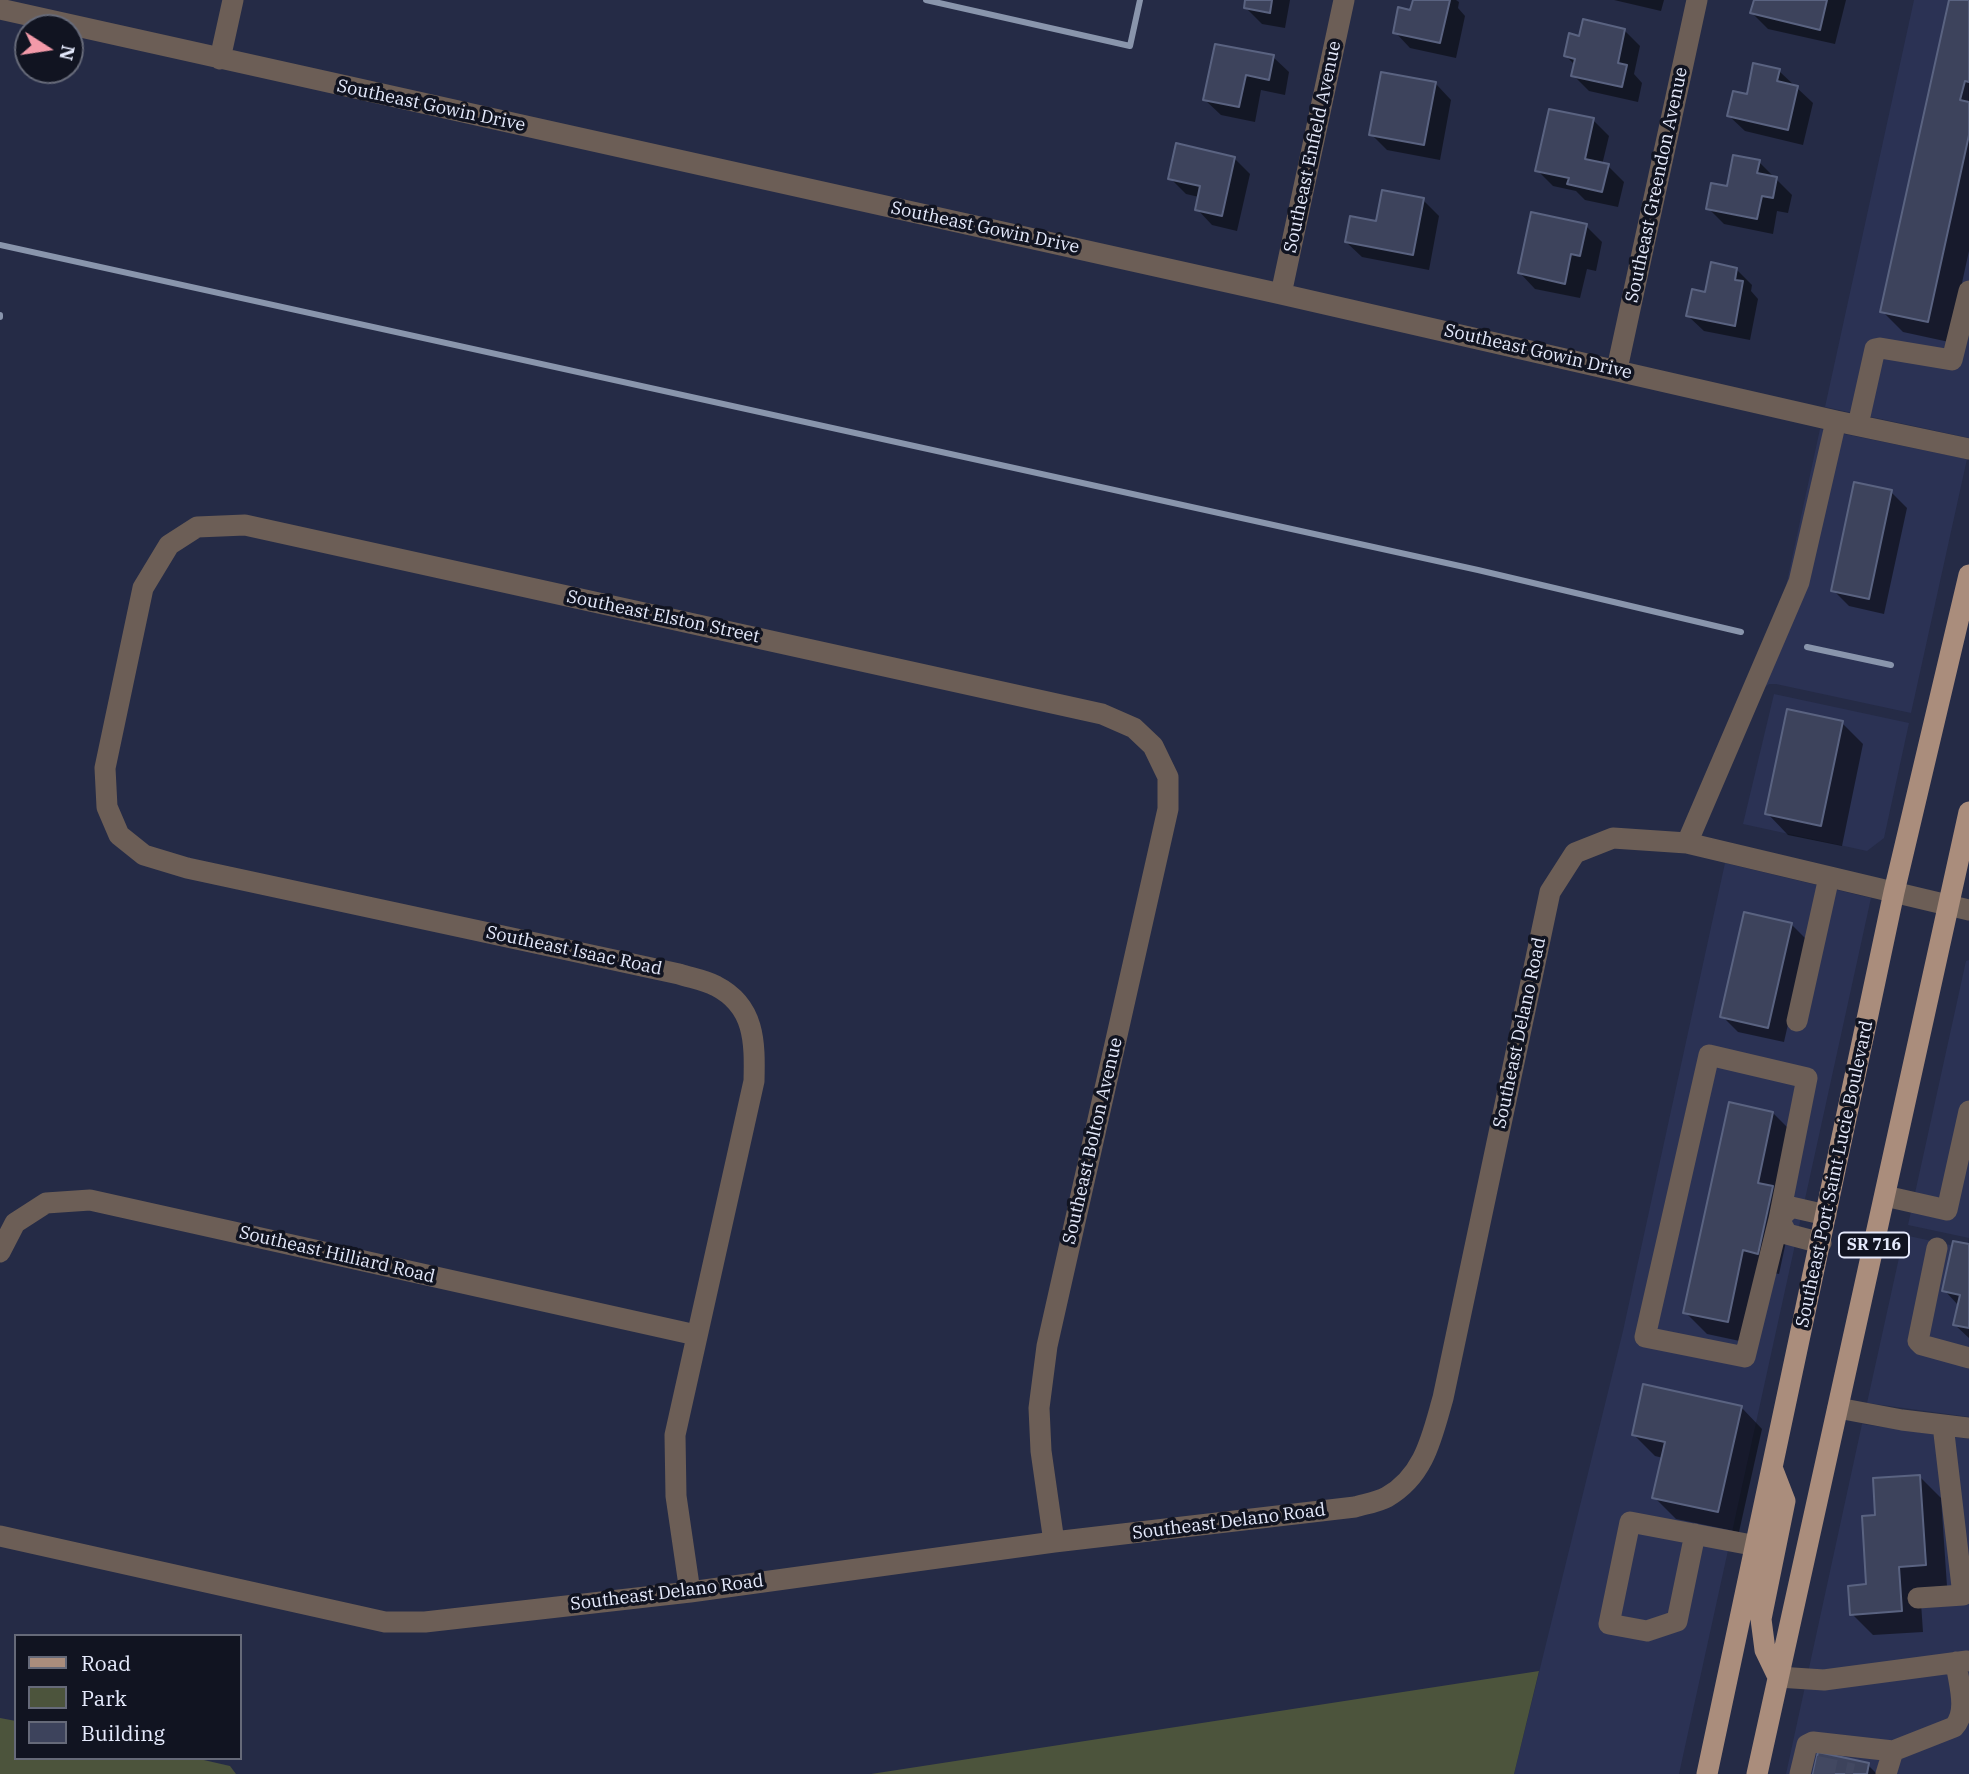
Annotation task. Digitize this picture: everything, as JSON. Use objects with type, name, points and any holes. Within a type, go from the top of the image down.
[{"type":"main road","name":"Southeast Port Saint Lucie Boulevard","points":[[1707,1774],[1894,892],[1969,575]]},
{"type":"main road","name":"SR 716","points":[[1757,1774],[1885,1196],[1959,908],[1969,813]]},
{"type":"main road","points":[[1773,1469],[1785,1501],[1761,1619],[1765,1650],[1778,1677]]},
{"type":"street","points":[[220,59],[233,0]]},
{"type":"street","name":"Southeast Enfield Avenue","points":[[1281,294],[1344,0]]},
{"type":"street","name":"Southeast Greendon Avenue","points":[[1617,369],[1698,0]]},
{"type":"street","name":"Southeast Gowin Drive","points":[[0,9],[1969,449]]},
{"type":"street","points":[[1857,425],[1875,349],[1952,360],[1969,291]]},
{"type":"street","points":[[1687,843],[1799,582],[1836,421]]},
{"type":"street","name":"Southeast Elston Street","points":[[169,545],[197,527],[245,525],[1102,714],[1134,728],[1153,746]]},
{"type":"street","name":"Southeast Isaac Road","points":[[169,545],[143,588],[106,768],[107,807],[119,835],[144,855],[187,868],[679,974],[716,986],[741,1006],[755,1039],[754,1081],[675,1434],[676,1496],[690,1592]]},
{"type":"street","name":"Southeast Bolton Avenue","points":[[1054,1542],[1041,1451],[1039,1408],[1047,1346],[1168,809],[1168,777],[1153,746]]},
{"type":"street","name":"Southeast Delano Road","points":[[0,1536],[385,1622],[425,1622],[690,1592],[1054,1542],[1355,1507],[1386,1498],[1416,1472],[1429,1446],[1443,1398],[1550,892],[1575,853],[1613,838],[1687,843],[1959,908]]},
{"type":"street","points":[[1797,1021],[1829,877]]},
{"type":"street","points":[[1821,1243],[1787,1234],[1779,1219],[1807,1077],[1709,1055],[1645,1337],[1745,1357],[1779,1219],[1791,1208],[1826,1215]]},
{"type":"street","points":[[1885,1196],[1947,1210],[1969,1111]]},
{"type":"street","name":"Southeast Hilliard Road","points":[[0,1252],[16,1223],[46,1203],[90,1200],[696,1335]]},
{"type":"street","points":[[1937,1248],[1918,1341],[1922,1345],[1969,1359]]},
{"type":"street","points":[[1838,1408],[1969,1428]]},
{"type":"street","points":[[1918,1598],[1963,1595],[1943,1425]]},
{"type":"street","points":[[1695,1534],[1677,1621],[1647,1631],[1609,1624],[1630,1522],[1695,1534],[1757,1546]]},
{"type":"street","points":[[1778,1677],[1824,1680],[1962,1661],[1962,1707],[1959,1721],[1954,1727],[1893,1751],[1814,1742],[1806,1762]]},
{"type":"street","points":[[1886,1774],[1893,1751]]},
{"type":"shaded area","points":[[1914,0],[1969,0],[1969,438],[1825,407]]},
{"type":"shaded area","points":[[1820,429],[1967,459],[1911,713],[1776,684],[1769,684],[1764,688]]},
{"type":"shaded area","points":[[1774,694],[1909,723],[1884,838],[1867,851],[1743,824]]},
{"type":"shaded area","points":[[1725,863],[1871,898],[1679,1774],[1514,1774],[1623,1331]]},
{"type":"shaded area","points":[[1969,960],[1969,1238],[1908,1225],[1966,961]]},
{"type":"shaded area","points":[[1904,1235],[1969,1249],[1969,1417],[1867,1403]]},
{"type":"shaded area","points":[[1862,1424],[1969,1439],[1969,1774],[1786,1774]]},
{"type":"green space","points":[[1539,1671],[1514,1774],[871,1774]]},
{"type":"green space","points":[[0,1718],[14,1721],[14,1760],[204,1760],[230,1766],[236,1774],[0,1774]]},
{"type":"building","points":[[1245,0],[1272,0],[1270,13],[1244,8]]},
{"type":"building","points":[[1413,0],[1450,0],[1440,43],[1393,33],[1398,7],[1410,10]]},
{"type":"building","points":[[1754,0],[1827,0],[1820,30],[1750,13]]},
{"type":"building","points":[[1949,0],[1969,0],[1969,82],[1965,81],[1960,100],[1969,102],[1969,135],[1928,322],[1880,312]]},
{"type":"building","points":[[1583,19],[1625,29],[1618,63],[1627,65],[1622,87],[1571,76],[1575,59],[1564,56],[1569,33],[1579,36]]},
{"type":"building","points":[[1215,44],[1274,55],[1269,80],[1246,75],[1239,107],[1203,100]]},
{"type":"building","points":[[1753,63],[1780,69],[1777,81],[1798,86],[1788,130],[1727,116],[1733,91],[1747,94]]},
{"type":"building","points":[[1381,72],[1436,82],[1424,145],[1369,135]]},
{"type":"building","points":[[1549,109],[1594,118],[1585,159],[1609,164],[1602,192],[1567,184],[1569,178],[1535,171]]},
{"type":"building","points":[[1176,143],[1235,157],[1222,216],[1195,210],[1200,186],[1168,179]]},
{"type":"building","points":[[1733,155],[1760,160],[1757,173],[1777,177],[1773,198],[1762,196],[1757,219],[1706,209],[1711,183],[1727,186]]},
{"type":"building","points":[[1382,190],[1424,198],[1413,255],[1345,242],[1350,216],[1376,221]]},
{"type":"building","points":[[1531,212],[1587,224],[1580,256],[1571,254],[1565,284],[1518,273]]},
{"type":"building","points":[[1711,262],[1737,268],[1735,280],[1743,281],[1735,326],[1686,316],[1692,289],[1705,292]]},
{"type":"building","points":[[1854,482],[1892,490],[1869,599],[1831,591]]},
{"type":"building","points":[[1787,709],[1843,721],[1821,826],[1765,814]]},
{"type":"building","points":[[1744,912],[1792,923],[1768,1028],[1720,1017]]},
{"type":"building","points":[[1729,1102],[1773,1112],[1758,1183],[1773,1186],[1758,1254],[1743,1250],[1728,1322],[1683,1313]]},
{"type":"building","points":[[1953,1241],[1969,1244],[1969,1328],[1953,1325],[1960,1295],[1942,1291]]},
{"type":"building","points":[[1643,1384],[1742,1406],[1718,1512],[1652,1498],[1665,1442],[1632,1435]]},
{"type":"building","points":[[1920,1475],[1926,1565],[1899,1567],[1902,1611],[1850,1615],[1848,1586],[1866,1584],[1862,1516],[1875,1515],[1873,1478]]},
{"type":"building","points":[[1818,1752],[1869,1763],[1867,1774],[1813,1774]]},
{"type":"waterway","points":[[926,0],[1130,46],[1140,0]]},
{"type":"waterway","points":[[0,245],[1478,570],[1741,632]]},
{"type":"waterway","points":[[1807,647],[1891,665]]},
{"type":"tunnel","points":[[1815,1766],[1853,1774]]}]
